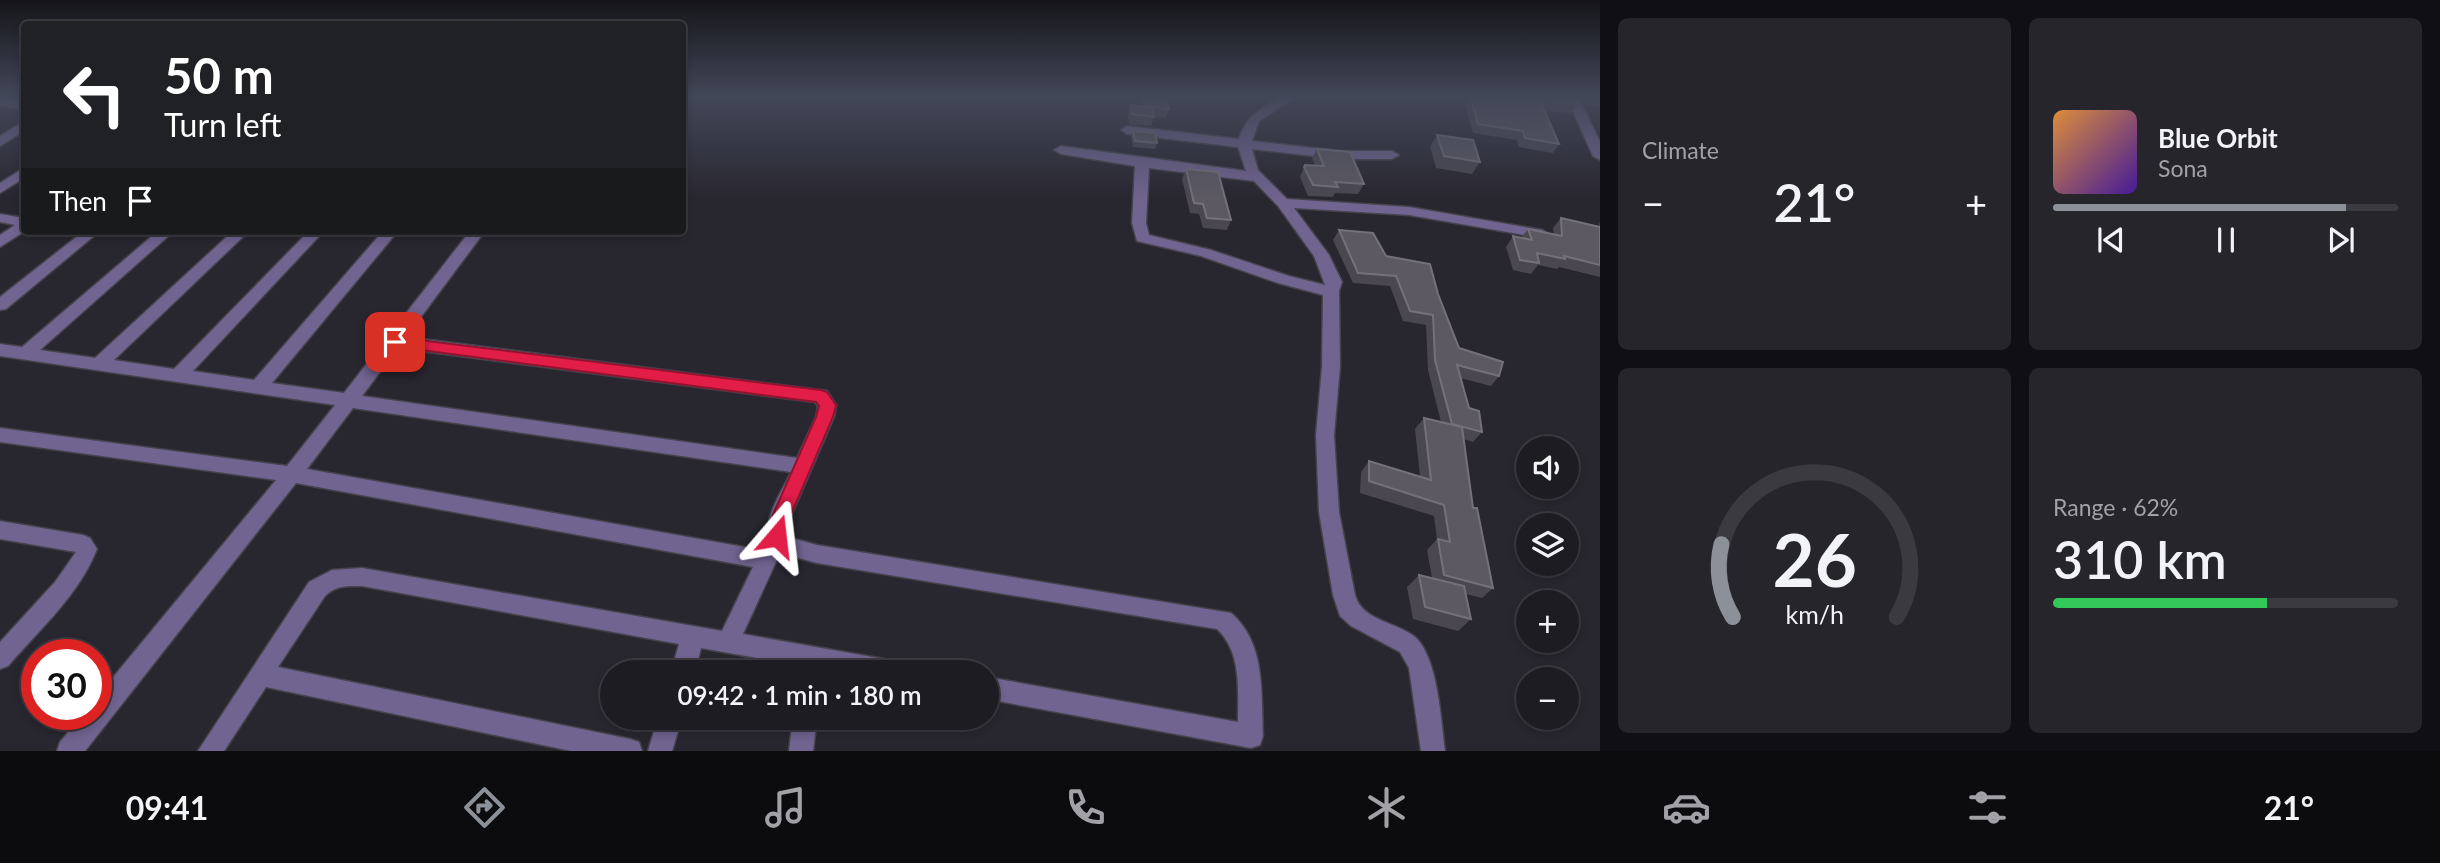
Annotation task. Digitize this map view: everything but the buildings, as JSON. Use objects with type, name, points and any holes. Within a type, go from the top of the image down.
[{"type":"street","points":[[0,141],[15,131]]},
{"type":"street","points":[[1135,131],[1340,155],[1392,155]]},
{"type":"street","points":[[1247,131],[1244,145],[1252,171],[1283,203],[1321,255],[1334,282],[1331,291],[1331,367],[1325,435],[1329,512],[1348,609],[1359,619],[1408,645],[1416,655],[1420,665],[1433,751]]},
{"type":"street","points":[[1588,131],[1600,156]]},
{"type":"street","points":[[1060,150],[1142,164],[1162,164],[1257,177]]},
{"type":"street","points":[[1142,164],[1139,223],[1142,238],[1204,252],[1266,272],[1302,288],[1331,291]]},
{"type":"street","points":[[0,189],[21,174]]},
{"type":"street","points":[[1283,203],[1409,211],[1542,234]]},
{"type":"street","points":[[0,218],[21,223]]},
{"type":"street","points":[[0,242],[21,226]]},
{"type":"street","points":[[0,305],[88,235]]},
{"type":"street","points":[[26,353],[162,235]]},
{"type":"street","points":[[100,363],[238,235]]},
{"type":"street","points":[[180,374],[313,235]]},
{"type":"street","points":[[258,387],[388,235]]},
{"type":"street","points":[[69,751],[292,474],[475,235]]},
{"type":"street","points":[[395,342],[821,396],[827,405],[825,417],[777,526],[777,536],[728,642]]},
{"type":"street","points":[[0,350],[803,466]]},
{"type":"street","points":[[0,435],[292,474],[766,561]]},
{"type":"street","points":[[0,530],[83,544],[87,549],[74,573],[0,658]]},
{"type":"street","points":[[777,536],[781,544],[817,554],[1223,620],[1234,627],[1245,650],[1251,736],[999,690]]},
{"type":"street","points":[[210,751],[317,589],[327,579],[338,577],[362,577],[728,642],[794,660]]},
{"type":"street","points":[[686,660],[693,636]]},
{"type":"street","points":[[261,675],[629,751]]},
{"type":"street","points":[[660,751],[666,730]]},
{"type":"street","points":[[801,751],[804,730]]},
{"type":"route","points":[[395,342],[821,396],[827,405],[825,417],[777,526],[777,536]]}]
